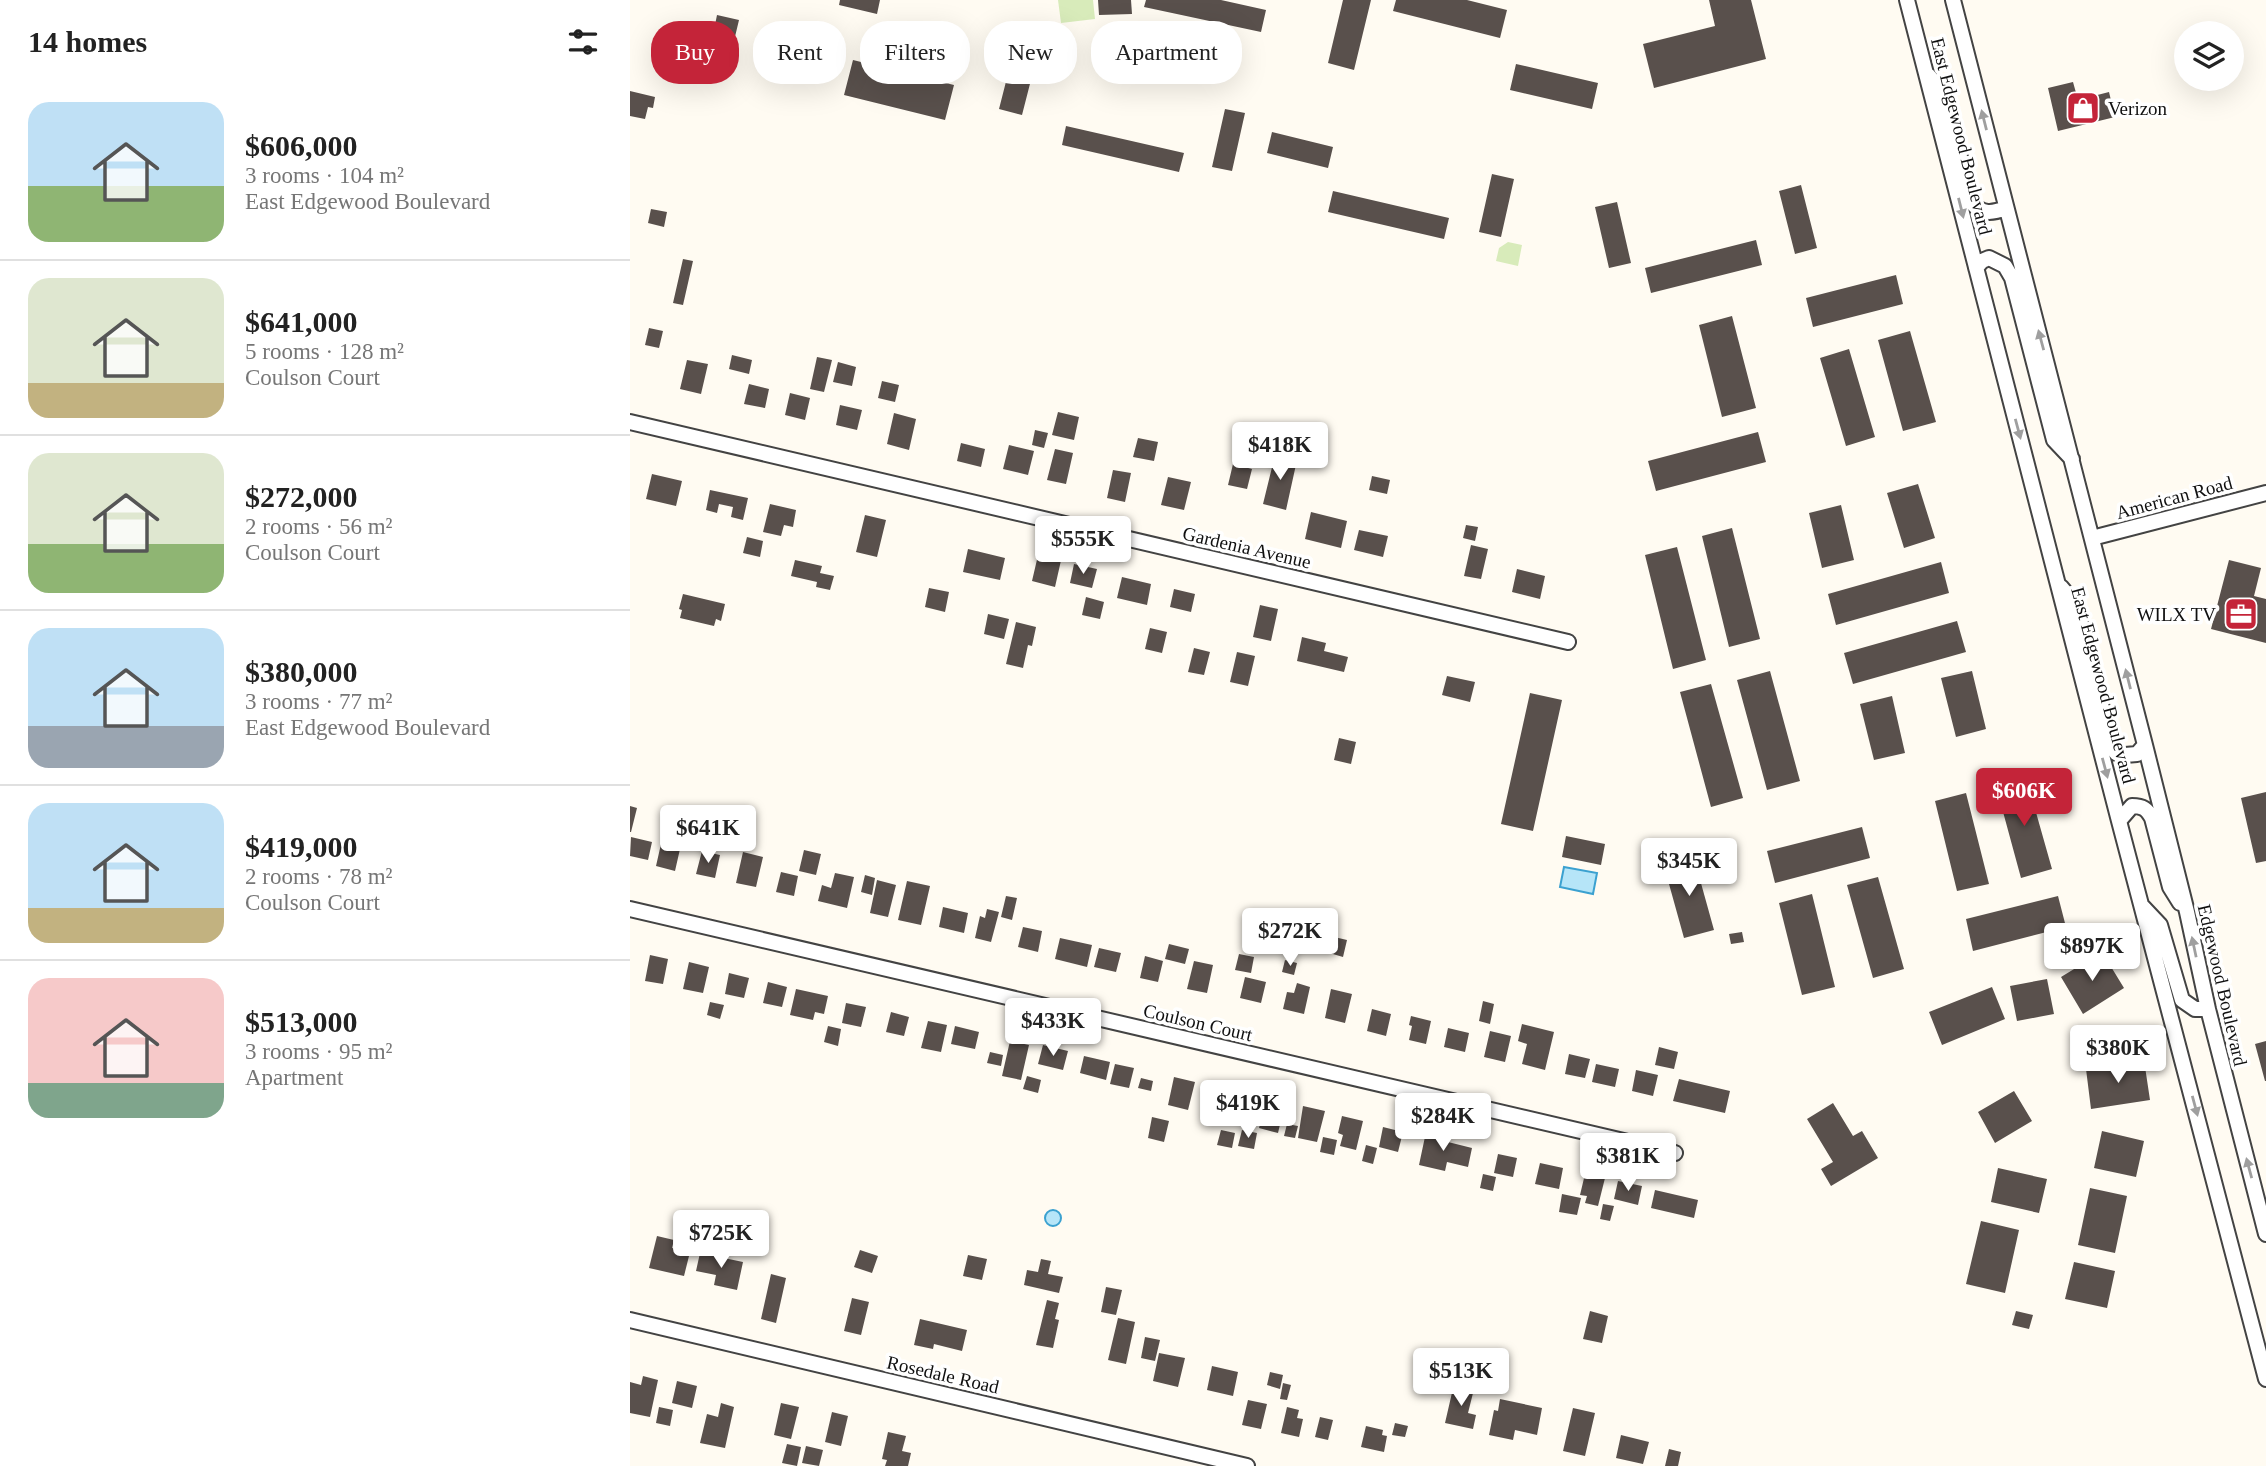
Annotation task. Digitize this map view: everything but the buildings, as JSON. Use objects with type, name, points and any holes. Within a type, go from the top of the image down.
[{"type":"street","name":"East Edgewood Boulevard","points":[[1907,0],[2266,1379]]},
{"type":"street","name":"East Edgewood Boulevard","points":[[1953,0],[2145,745]]},
{"type":"street","points":[[1927,74],[1943,92],[1972,203],[1978,210],[1985,212],[2007,208]]},
{"type":"street","points":[[1976,268],[1989,258],[2005,266],[2012,278],[2054,440],[2073,460]]},
{"type":"street","name":"Gardenia Avenue","points":[[630,422],[1568,642]]},
{"type":"street","name":"American Road","points":[[2092,538],[2266,493]]},
{"type":"street","points":[[2058,584],[2076,605],[2111,744],[2116,752],[2124,755],[2137,754],[2145,745]]},
{"type":"street","name":"Edgewood Boulevard","points":[[2145,745],[2207,1009],[2266,1234]]},
{"type":"street","points":[[2119,821],[2132,806],[2141,806],[2148,811],[2169,887],[2186,912]]},
{"type":"street","points":[[2142,906],[2160,925],[2182,1000],[2195,1009],[2207,1009]]},
{"type":"street","name":"Coulson Court","points":[[630,909],[1675,1153]]},
{"type":"street","points":[[2250,1316],[2266,1332]]},
{"type":"street","name":"Rosedale Road","points":[[630,1320],[1247,1466]]},
{"type":"green space","points":[[1058,0],[1093,0],[1095,19],[1061,21]]},
{"type":"green space","points":[[1508,242],[1522,245],[1518,266],[1496,261],[1499,248]]},
{"type":"water","points":[[1564,867],[1597,873],[1593,894],[1560,887]]},
{"type":"water","points":[[1053,1210],[1059,1212],[1059,1224],[1053,1226],[1047,1224],[1045,1218],[1047,1212]]},
{"type":"place","name":"Verizon","points":[[2083,108]]},
{"type":"place","name":"WILX TV","points":[[2241,614]]}]
